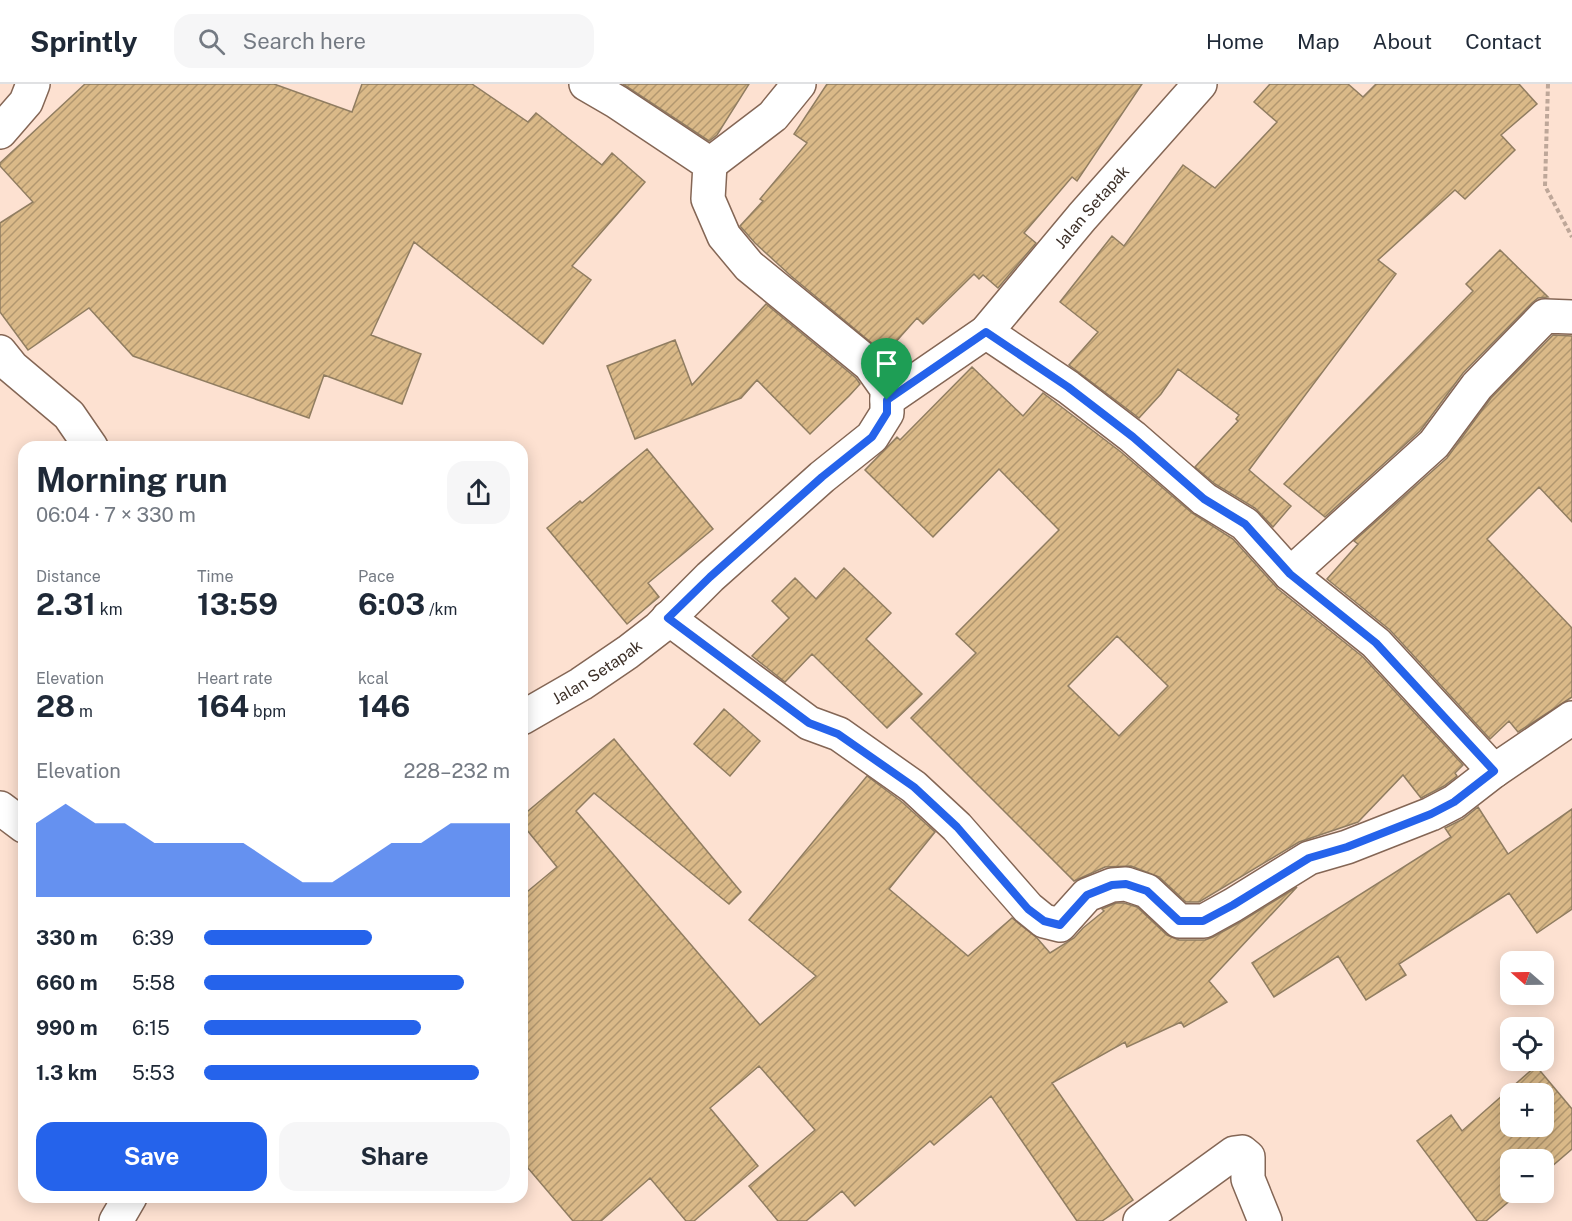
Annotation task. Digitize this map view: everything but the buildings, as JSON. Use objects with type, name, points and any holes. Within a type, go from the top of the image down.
[{"type":"street","points":[[0,132],[26,102],[33,84]]},
{"type":"street","points":[[586,84],[617,102],[710,165]]},
{"type":"street","points":[[799,84],[773,116],[710,165],[708,199],[724,236],[749,267],[870,365],[887,389],[887,400]]},
{"type":"street","name":"Jalan Setapak","points":[[528,715],[581,684],[658,628],[710,577],[822,477],[872,437],[887,413],[887,400],[986,332],[1082,217],[1200,84]]},
{"type":"street","points":[[1290,574],[1434,444],[1477,386],[1545,316],[1572,317]]},
{"type":"street","points":[[986,332],[1068,387],[1133,437],[1204,499],[1245,524],[1290,574],[1376,643],[1494,771]]},
{"type":"street","points":[[0,352],[12,367],[69,416],[87,441]]},
{"type":"street","points":[[668,618],[809,723],[838,734],[914,787],[957,827],[1028,909],[1044,921],[1060,925],[1087,895],[1112,885],[1126,884],[1147,891],[1179,921],[1203,921],[1309,858],[1347,847],[1431,814],[1454,802],[1494,771],[1572,718]]},
{"type":"street","points":[[0,808],[18,822]]},
{"type":"street","points":[[1140,1221],[1234,1153],[1242,1152],[1248,1157],[1248,1179],[1265,1221]]},
{"type":"street","points":[[116,1221],[126,1203]]},
{"type":"path","points":[[1548,84],[1545,186],[1572,237]]},
{"type":"route","points":[[986,332],[1068,387],[1133,437],[1204,499],[1245,524],[1290,574],[1376,643],[1494,771],[1454,802],[1431,814],[1347,847],[1309,858],[1203,921],[1179,921],[1147,891],[1126,884],[1112,885],[1087,895],[1060,925],[1044,921],[1028,909],[957,827],[914,787],[838,734],[809,723],[668,618],[710,577],[822,477],[872,437],[887,413],[887,400],[986,332]]}]
